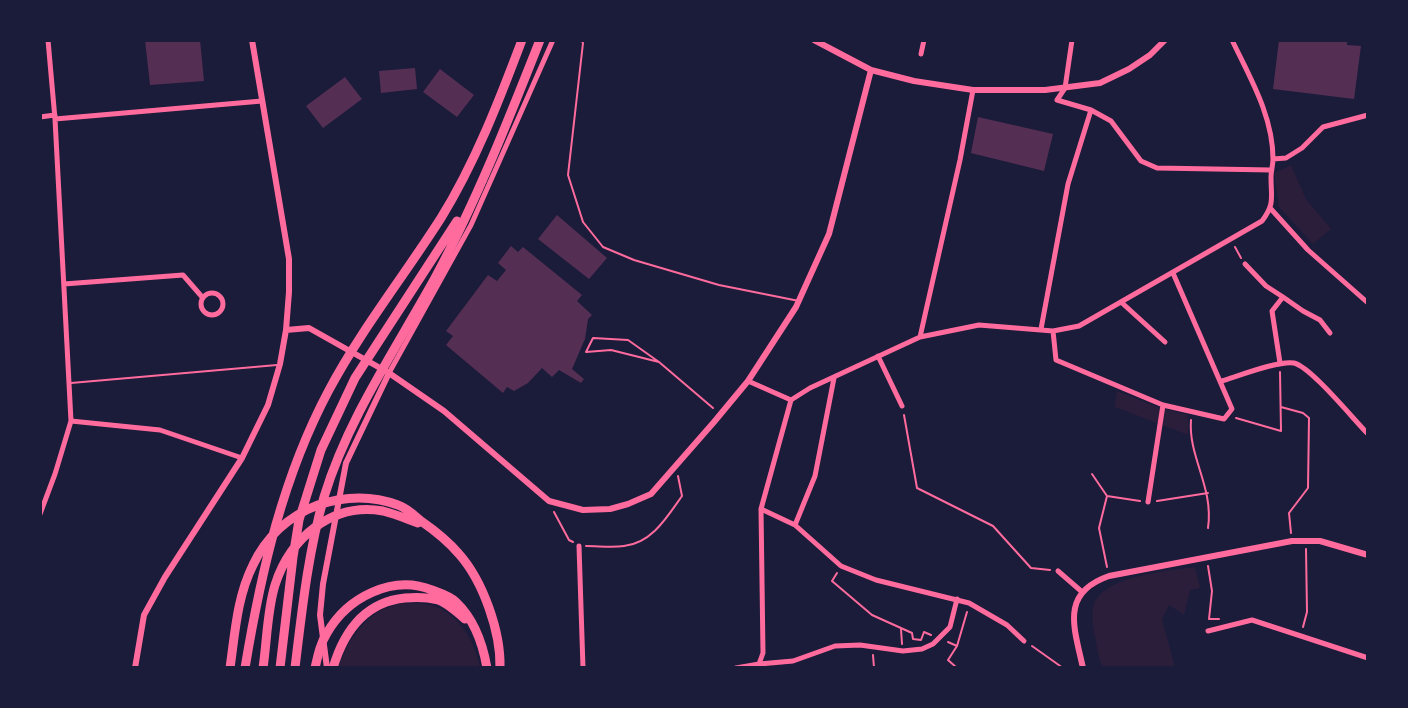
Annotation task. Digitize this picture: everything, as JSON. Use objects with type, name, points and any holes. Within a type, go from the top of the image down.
[{"type":"highway","points":[[245,668],[263,572],[276,522],[310,430],[329,390],[356,345],[441,217],[468,171],[522,40]]},
{"type":"highway","points":[[295,668],[302,605],[315,533],[336,465],[354,423],[436,276],[485,176],[540,40]]},
{"type":"highway","points":[[280,668],[299,520],[321,450],[355,378],[485,176]]},
{"type":"highway","points":[[230,668],[239,607],[245,585],[253,564],[278,530],[293,517],[328,502],[364,497],[401,506],[460,554],[487,602],[496,627],[500,668]]},
{"type":"highway","points":[[263,668],[274,588],[280,571],[299,540],[312,528],[328,519],[364,510],[396,514],[432,529]]},
{"type":"highway","points":[[315,668],[320,646],[337,618],[356,600],[375,590],[397,585],[425,587],[456,602],[474,626],[483,648],[487,668]]},
{"type":"highway","points":[[333,668],[339,648],[349,629],[363,614],[381,603],[418,596],[439,601],[474,626]]},
{"type":"street","points":[[40,514],[71,421],[55,117],[48,40]]},
{"type":"street","points":[[135,668],[144,615],[165,577],[242,458],[268,405],[280,364],[290,292],[289,259],[252,40]]},
{"type":"street","points":[[327,668],[320,615],[323,584],[346,463],[389,373],[471,225],[553,40]]},
{"type":"street","points":[[814,40],[871,70],[914,81],[973,90],[1046,90],[1100,83],[1129,69],[1150,55],[1165,40]]},
{"type":"street","points":[[921,54],[924,40]]},
{"type":"street","points":[[1072,40],[1065,88],[1057,100],[1091,110],[1111,121],[1141,161],[1157,168],[1271,170]]},
{"type":"street","points":[[759,664],[763,653],[761,509],[791,400],[810,388],[920,337],[980,326],[1053,331],[1079,326],[1262,221],[1271,209],[1273,159],[1269,128],[1263,104],[1232,40]]},
{"type":"street","points":[[286,330],[309,328],[389,373],[444,411],[549,501],[583,510],[628,504],[651,494],[748,381],[799,301],[829,234],[871,70]]},
{"type":"street","points":[[920,337],[960,160],[973,90]]},
{"type":"street","points":[[40,117],[262,101]]},
{"type":"street","points":[[1041,329],[1068,184],[1091,110]]},
{"type":"street","points":[[1273,159],[1286,158],[1302,148],[1323,127],[1368,115]]},
{"type":"street","points":[[1271,209],[1308,250],[1368,303]]},
{"type":"street","points":[[1245,264],[1266,286],[1320,320],[1330,333]]},
{"type":"street","points":[[1053,331],[1056,360],[1162,405],[1224,419],[1232,408],[1173,273]]},
{"type":"street","points":[[64,284],[183,276],[203,298],[202,309],[207,314],[215,315],[221,311],[223,304],[219,295],[212,293],[203,298]]},
{"type":"street","points":[[1280,363],[1272,311],[1283,297]]},
{"type":"street","points":[[1121,302],[1165,342]]},
{"type":"street","points":[[878,356],[902,406]]},
{"type":"street","points":[[1221,381],[1280,363],[1294,363],[1307,370],[1368,434]]},
{"type":"street","points":[[795,525],[815,476],[834,378]]},
{"type":"street","points":[[748,381],[791,400]]},
{"type":"street","points":[[1148,502],[1162,405]]},
{"type":"street","points":[[71,421],[160,430],[242,458]]},
{"type":"street","points":[[761,509],[795,525],[841,566],[876,580],[969,603],[1007,625],[1024,641]]},
{"type":"street","points":[[1083,668],[1073,620],[1075,603],[1081,591],[1094,581],[1109,576],[1292,541],[1320,541],[1368,555]]},
{"type":"street","points":[[579,546],[583,668]]},
{"type":"street","points":[[1058,572],[1081,591]]},
{"type":"street","points":[[736,668],[793,661],[835,646],[860,645],[903,651],[922,649],[933,644],[950,627],[957,599]]},
{"type":"street","points":[[1208,631],[1252,620],[1368,658]]},
{"type":"lane","points":[[581,40],[568,175],[583,222],[603,247],[634,260],[719,285],[799,301]]},
{"type":"lane","points":[[70,383],[280,364]]},
{"type":"path","points":[[1231,239],[1245,264]]},
{"type":"path","points":[[659,362],[611,351],[586,352],[593,338],[628,340],[659,362],[720,414]]},
{"type":"path","points":[[1227,415],[1281,431],[1280,363]]},
{"type":"path","points":[[902,406],[917,488],[993,526],[1031,568],[1058,572]]},
{"type":"path","points":[[1281,407],[1303,413],[1309,418],[1308,488],[1289,513],[1292,541]]},
{"type":"path","points":[[1192,412],[1190,434],[1208,493],[1210,517],[1208,528]]},
{"type":"path","points":[[558,518],[569,540],[579,546],[625,546],[647,539],[661,526],[682,496],[676,465]]},
{"type":"path","points":[[1107,496],[1099,528],[1109,576]]},
{"type":"path","points":[[1300,636],[1307,612],[1306,540]]},
{"type":"path","points":[[1207,557],[1212,591],[1209,619]]},
{"type":"path","points":[[841,566],[832,581],[872,615],[912,633],[913,639],[921,640],[924,632]]},
{"type":"path","points":[[957,668],[948,660],[957,646],[969,603]]},
{"type":"path","points":[[901,629],[903,651]]},
{"type":"path","points":[[1024,641],[1063,668]]},
{"type":"path","points":[[873,647],[874,668]]},
{"type":"shaded area","points":[[1291,165],[1306,199],[1331,229],[1313,244],[1279,207],[1274,173]]},
{"type":"shaded area","points":[[1117,391],[1157,407],[1188,415],[1188,435],[1115,407]]},
{"type":"shaded area","points":[[1195,567],[1200,588],[1190,590],[1184,615],[1169,605],[1162,619],[1175,667],[1103,667],[1092,616],[1094,604],[1101,594],[1111,587],[1139,576]]},
{"type":"shaded area","points":[[402,603],[436,607],[455,619],[468,636],[480,667],[339,667],[345,651],[359,629],[378,612]]},
{"type":"building","points":[[145,40],[200,40],[204,81],[150,85]]},
{"type":"building","points":[[1279,40],[1347,40],[1347,45],[1361,46],[1354,99],[1273,89]]},
{"type":"building","points":[[415,68],[417,89],[381,93],[379,71]]},
{"type":"building","points":[[440,69],[474,95],[457,117],[423,92]]},
{"type":"building","points":[[345,77],[362,99],[323,128],[306,106]]},
{"type":"building","points":[[978,117],[1053,134],[1044,171],[971,153]]},
{"type":"building","points":[[557,215],[607,258],[589,279],[538,239]]},
{"type":"building","points":[[511,246],[518,252],[523,247],[582,295],[577,301],[592,315],[588,319],[585,339],[572,369],[584,379],[581,383],[559,370],[552,377],[542,368],[528,383],[514,391],[507,387],[503,393],[446,345],[453,336],[446,331],[488,275],[497,281],[506,270],[498,263]]}]
